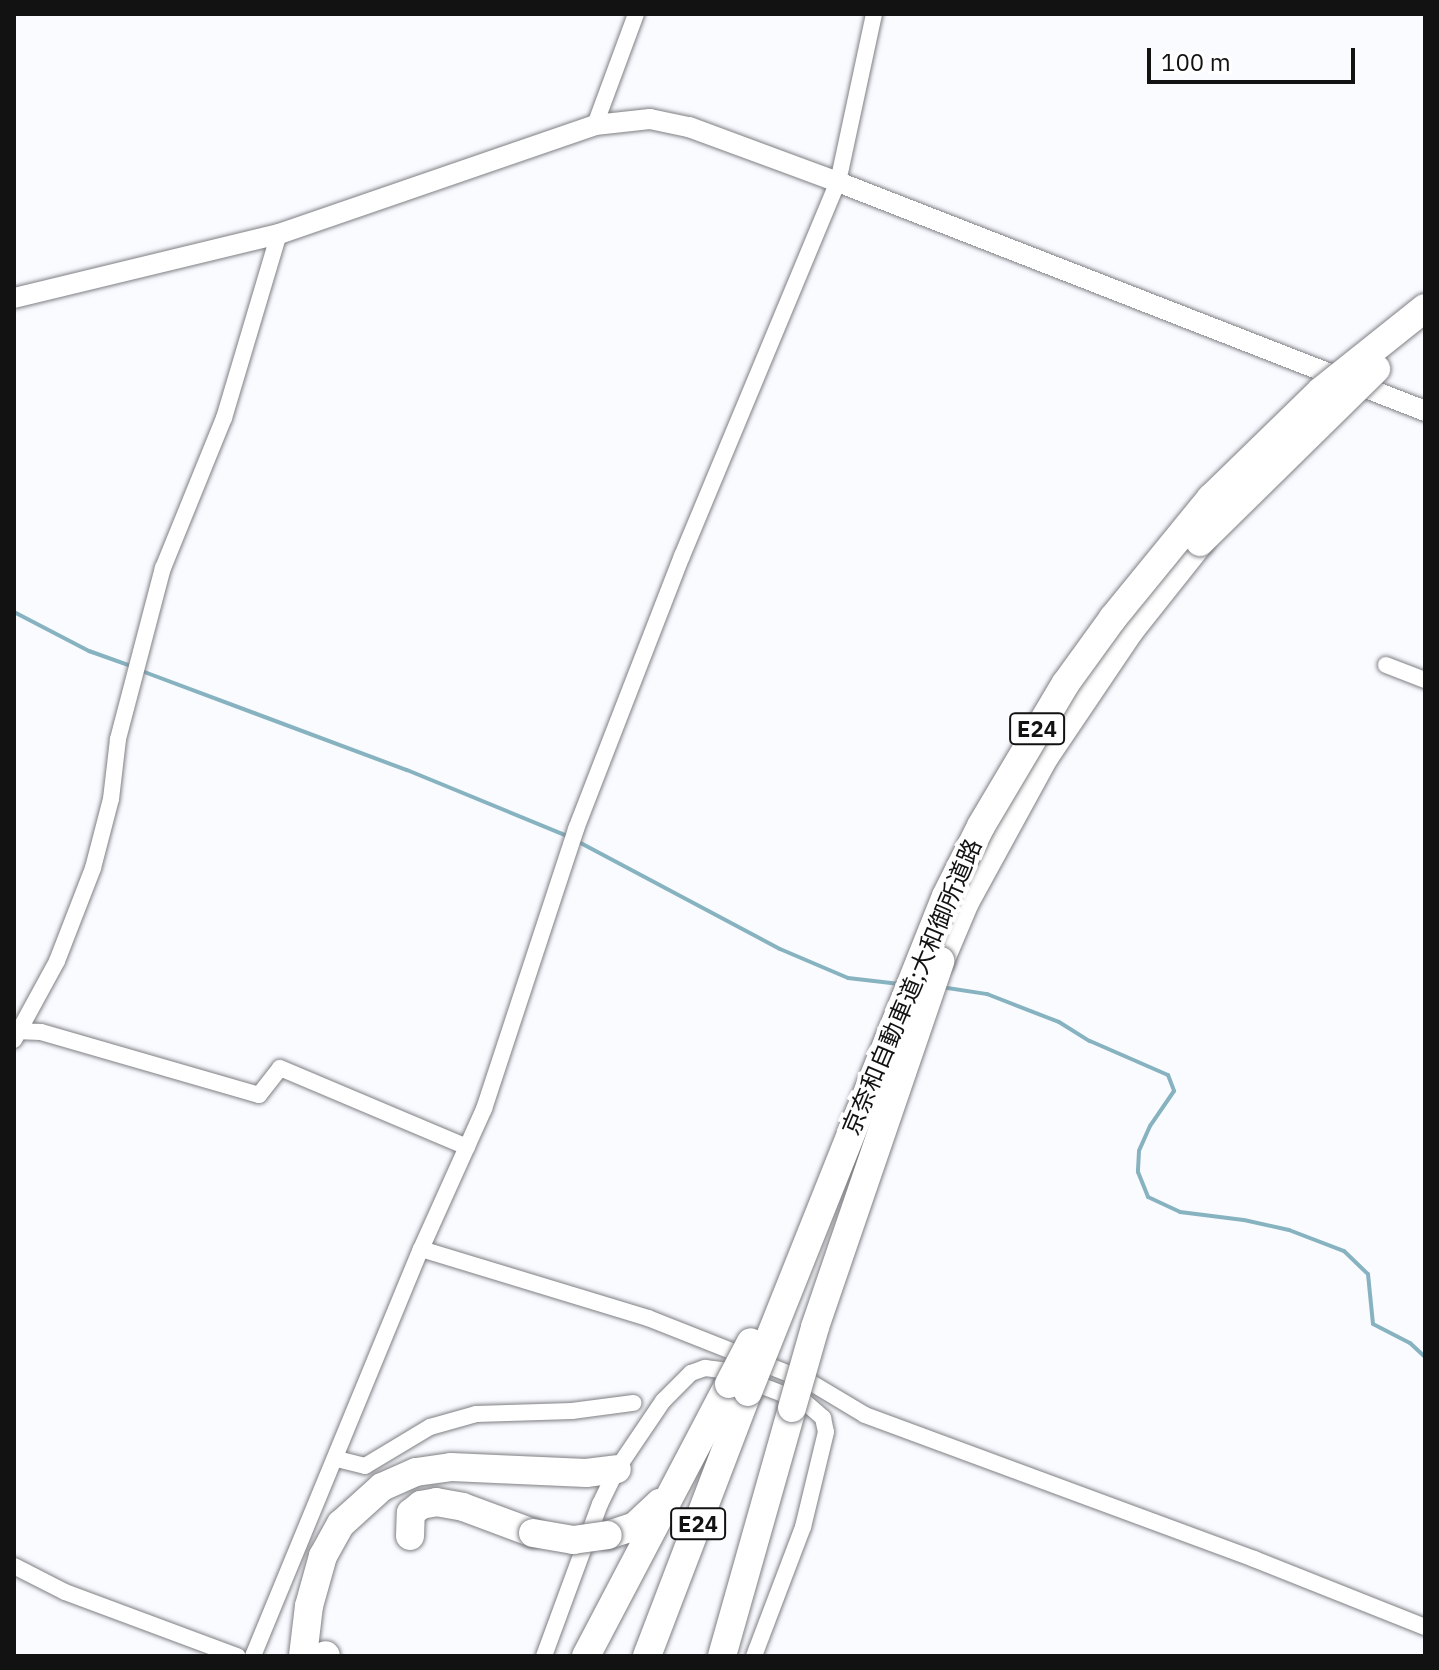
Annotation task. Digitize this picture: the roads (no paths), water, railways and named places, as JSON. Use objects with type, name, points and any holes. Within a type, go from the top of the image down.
[{"type":"highway","name":"京奈和自動車道;大和御所道路","points":[[667,1656],[759,1396],[788,1267],[803,1253],[946,896],[981,826],[1066,683],[1113,618],[1211,498],[1321,391],[1425,308]]},
{"type":"highway","name":"京奈和自動車道;大和御所道路","points":[[647,1656],[965,902],[1045,756],[1139,620],[1200,542],[1282,457],[1425,326]]},
{"type":"highway","points":[[472,1466],[443,1475],[415,1495],[405,1516],[410,1536],[411,1513],[421,1505],[436,1502],[473,1510],[533,1533],[573,1540],[608,1535],[635,1526],[759,1396]]},
{"type":"highway","points":[[722,1656],[759,1396]]},
{"type":"highway","points":[[318,1656],[317,1570],[331,1540],[354,1510],[382,1487],[432,1469],[472,1466],[586,1473],[617,1469]]},
{"type":"highway","points":[[586,1656],[679,1481]]},
{"type":"street","points":[[595,125],[636,14]]},
{"type":"street","points":[[273,1656],[255,1653],[421,1249],[467,1147],[521,1003],[576,829],[687,542],[838,182],[874,14]]},
{"type":"street","points":[[14,298],[279,234],[595,125],[650,119],[689,127],[838,182],[1425,411]]},
{"type":"street","points":[[16,1034],[57,961],[93,868],[111,799],[118,739],[163,568],[224,418],[279,234]]},
{"type":"street","points":[[1386,665],[1425,680]]},
{"type":"street","points":[[16,1034],[41,1032],[259,1095],[280,1068],[467,1147]]},
{"type":"street","points":[[421,1249],[648,1318],[810,1382],[865,1415],[1254,1559],[1425,1627]]},
{"type":"street","points":[[544,1656],[600,1504],[617,1469],[663,1401],[691,1373],[705,1368],[721,1370],[806,1403],[823,1418],[826,1432],[812,1496],[754,1656]]},
{"type":"street","points":[[337,1459],[365,1466],[430,1427],[476,1414],[572,1411],[633,1403]]},
{"type":"street","points":[[14,1566],[65,1592],[237,1656]]},
{"type":"waterway","points":[[14,612],[89,651],[131,666]]},
{"type":"waterway","points":[[139,670],[407,770],[567,836]]},
{"type":"waterway","points":[[575,840],[780,949],[848,978],[900,984]]},
{"type":"waterway","points":[[941,987],[987,994],[1059,1022],[1090,1041],[1168,1075],[1174,1091],[1150,1126],[1139,1151],[1138,1172],[1148,1197],[1180,1212],[1244,1220],[1289,1230],[1344,1251],[1368,1274],[1373,1324],[1410,1343],[1425,1357]]}]
